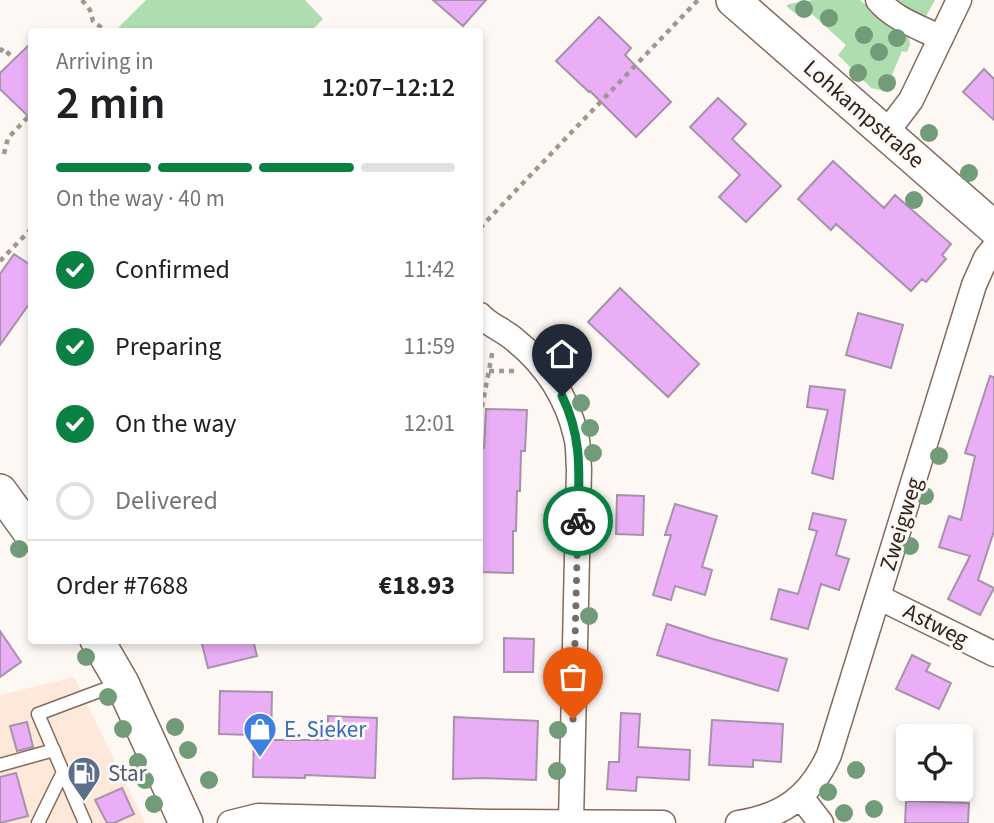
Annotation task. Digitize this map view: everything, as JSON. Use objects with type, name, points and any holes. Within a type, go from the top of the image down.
[{"type":"street","name":"Lohkampstraße","points":[[733,0],[994,228]]},
{"type":"street","points":[[878,0],[894,15],[941,38]]},
{"type":"street","points":[[886,133],[911,100],[959,0]]},
{"type":"street","name":"Zweigweg","points":[[801,797],[814,783],[829,754],[974,285],[986,258],[994,248]]},
{"type":"street","points":[[485,325],[514,339],[541,363],[568,409],[577,438],[579,469],[571,822]]},
{"type":"street","points":[[0,491],[28,530]]},
{"type":"street","name":"Astweg","points":[[878,597],[994,654]]},
{"type":"street","points":[[99,644],[122,683],[186,823]]},
{"type":"street","points":[[738,823],[764,818],[801,797],[821,823]]},
{"type":"street","points":[[230,823],[258,816],[663,823]]},
{"type":"lane","points":[[85,823],[38,713],[122,683]]},
{"type":"lane","points":[[0,765],[54,750]]},
{"type":"lane","points":[[38,823],[63,772]]},
{"type":"path","points":[[82,0],[90,10],[93,21],[102,28]]},
{"type":"path","points":[[483,225],[698,0]]},
{"type":"path","points":[[0,52],[3,48],[14,59]]},
{"type":"path","points":[[4,153],[8,138],[28,117]]},
{"type":"path","points":[[0,261],[28,232]]},
{"type":"path","points":[[483,402],[489,371],[485,325]]},
{"type":"path","points":[[489,371],[517,371]]},
{"type":"shaded area","points":[[74,677],[145,823],[0,823],[0,695]]},
{"type":"green space","points":[[146,0],[305,0],[323,19],[314,28],[118,28]]},
{"type":"green space","points":[[813,0],[860,0],[882,20],[909,37],[910,45],[907,52],[902,51],[892,75],[896,78],[888,88],[871,88],[838,55],[846,45],[804,7],[796,14],[786,6]]},
{"type":"green space","points":[[889,0],[935,0],[925,18]]},
{"type":"building","points":[[433,0],[486,0],[463,26]]},
{"type":"building","points":[[599,17],[631,48],[625,55],[671,102],[636,137],[556,61]]},
{"type":"building","points":[[28,46],[28,116],[0,89],[0,73]]},
{"type":"building","points":[[984,69],[994,79],[994,120],[963,92]]},
{"type":"building","points":[[718,98],[746,124],[732,139],[781,186],[746,222],[719,197],[740,175],[690,127]]},
{"type":"building","points":[[833,161],[884,208],[895,195],[951,244],[942,255],[946,259],[926,282],[922,279],[911,291],[836,224],[831,230],[798,199]]},
{"type":"building","points":[[14,254],[28,263],[28,306],[0,345],[0,274]]},
{"type":"building","points":[[620,288],[699,364],[668,397],[588,322]]},
{"type":"building","points":[[858,313],[903,325],[891,368],[846,355]]},
{"type":"building","points":[[990,376],[994,377],[994,531],[978,580],[994,588],[980,615],[948,599],[970,556],[939,547],[949,516],[961,520],[975,456],[965,453]]},
{"type":"building","points":[[810,386],[845,390],[833,479],[812,473],[828,410],[807,407]]},
{"type":"building","points":[[486,409],[527,410],[525,451],[521,451],[520,491],[517,491],[516,531],[513,531],[513,573],[483,572]]},
{"type":"building","points":[[617,495],[644,496],[643,535],[616,534]]},
{"type":"building","points":[[675,504],[717,516],[702,567],[712,570],[705,595],[675,586],[671,600],[653,595],[671,535],[665,535]]},
{"type":"building","points":[[813,513],[846,520],[836,555],[849,559],[839,590],[821,584],[808,629],[771,619],[779,589],[798,594],[817,531],[809,529]]},
{"type":"building","points":[[667,624],[787,659],[778,691],[657,655]]},
{"type":"building","points":[[0,631],[21,662],[0,677]]},
{"type":"building","points":[[504,638],[534,639],[533,672],[504,672]]},
{"type":"building","points":[[202,644],[254,644],[257,656],[208,668]]},
{"type":"building","points":[[912,655],[930,664],[926,671],[951,683],[939,709],[896,689]]},
{"type":"building","points":[[220,691],[272,692],[271,740],[328,740],[328,716],[377,718],[375,778],[305,775],[305,778],[253,777],[254,735],[219,734]]},
{"type":"building","points":[[621,713],[640,714],[638,747],[690,750],[689,780],[637,777],[636,791],[607,789],[609,762],[619,762]]},
{"type":"building","points":[[454,717],[538,721],[536,780],[453,779]]},
{"type":"building","points":[[712,720],[783,724],[781,762],[753,760],[753,767],[709,765]]},
{"type":"building","points":[[27,722],[33,747],[17,751],[10,726]]},
{"type":"building","points":[[16,773],[28,816],[0,823],[0,777]]},
{"type":"building","points":[[122,788],[134,814],[114,823],[107,823],[95,800]]},
{"type":"building","points":[[906,801],[969,803],[968,823],[905,823]]},
{"type":"way so far","points":[[573,719],[578,521]]},
{"type":"place","name":"E. Sieker","points":[[260,759]]},
{"type":"place","name":"Star","points":[[84,803]]},
{"type":"route","points":[[562,396],[577,438],[578,521]]}]
